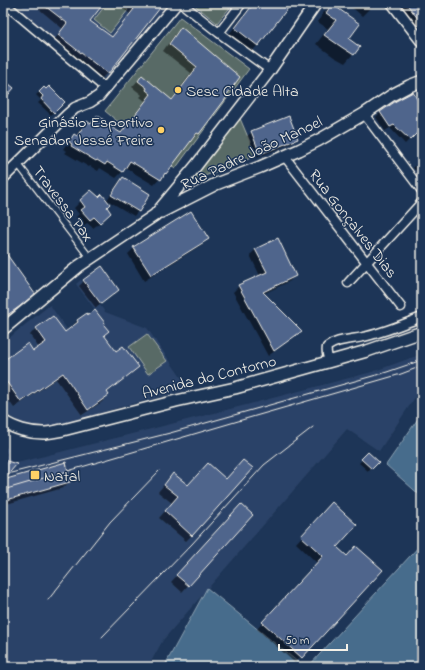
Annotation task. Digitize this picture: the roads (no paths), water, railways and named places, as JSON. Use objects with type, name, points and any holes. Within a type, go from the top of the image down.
[{"type":"main road","points":[[3,329],[90,258],[155,214],[195,167],[270,70],[316,3]]},
{"type":"main road","name":"Rua Padre João Manoel","points":[[155,214],[216,184],[284,157],[320,140],[364,114],[392,95],[422,81]]},
{"type":"main road","name":"Avenida do Contorno","points":[[3,421],[28,431],[43,433],[63,430],[176,401],[235,388],[367,351],[422,332]]},
{"type":"street","points":[[4,3],[106,88]]},
{"type":"street","points":[[3,178],[75,108],[90,102],[99,96],[177,3]]},
{"type":"street","points":[[181,3],[270,70]]},
{"type":"street","points":[[219,33],[242,3]]},
{"type":"street","points":[[392,3],[422,42]]},
{"type":"street","points":[[364,114],[422,191]]},
{"type":"street","name":"Rua Gonçalves Dias","points":[[284,157],[401,307]]},
{"type":"street","name":"Travessa Pax","points":[[18,164],[90,258]]},
{"type":"street","points":[[348,284],[422,202]]},
{"type":"street","points":[[330,361],[327,357],[327,347],[334,343],[384,331],[422,317]]},
{"type":"tram line","points":[[3,475],[170,433],[387,372],[422,360]]},
{"type":"tram line","points":[[3,490],[401,374],[422,366]]},
{"type":"tram line","points":[[102,637],[192,544],[264,465],[313,427]]},
{"type":"tram line","points":[[48,600],[110,522],[159,471]]},
{"type":"place","name":"Sesc Cidade Alta","points":[[178,90]]},
{"type":"place","name":"Ginásio Esportivo Senador Jessé Freire","points":[[161,130]]},
{"type":"place","name":"Natal","points":[[35,475]]}]
